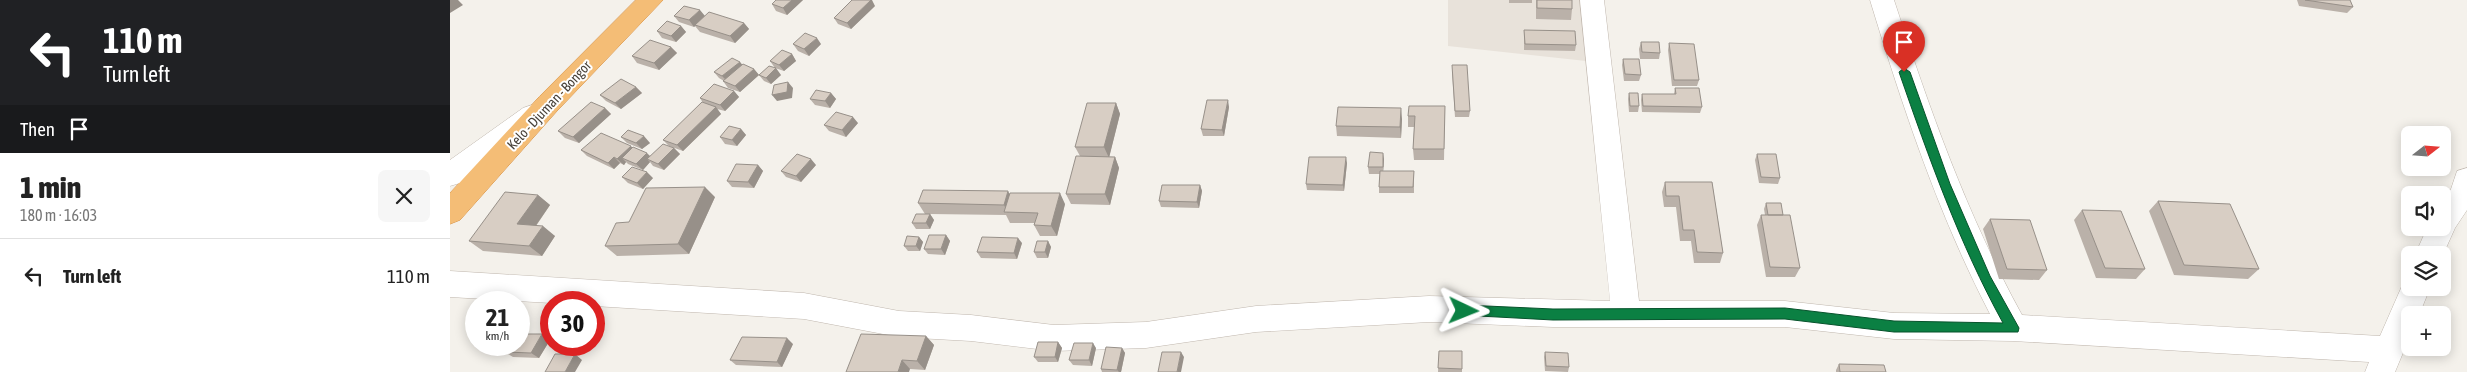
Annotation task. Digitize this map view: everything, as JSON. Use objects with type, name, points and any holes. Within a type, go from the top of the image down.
[{"type":"highway","name":"Kelo - Djuman - Bongor","points":[[450,212],[548,104],[651,0]]},
{"type":"street","points":[[1592,0],[1626,314]]},
{"type":"street","points":[[1882,0],[1904,72],[1944,184],[1985,278],[2013,328]]},
{"type":"street","points":[[450,174],[548,104]]},
{"type":"street","points":[[2451,212],[2464,192],[2467,179]]},
{"type":"street","points":[[450,284],[804,306],[899,324],[971,328],[1054,338],[1146,335],[1256,319],[1429,309],[1553,314],[1785,314],[1894,326],[2013,328],[2385,361],[2412,296]]},
{"type":"shaded area","points":[[1448,0],[1599,0],[1586,61],[1448,46]]},
{"type":"building","points":[[776,0],[792,0],[783,8],[772,4]]},
{"type":"building","points":[[852,0],[871,0],[847,23],[834,18]]},
{"type":"building","points":[[1537,0],[1572,0],[1572,9],[1537,8]]},
{"type":"building","points":[[2305,0],[2350,0],[2353,7]]},
{"type":"building","points":[[684,6],[700,10],[689,20],[674,16]]},
{"type":"building","points":[[709,12],[744,23],[730,36],[695,25]]},
{"type":"building","points":[[667,21],[681,26],[671,36],[657,31]]},
{"type":"building","points":[[1524,30],[1575,31],[1576,45],[1525,44]]},
{"type":"building","points":[[805,33],[817,38],[804,49],[793,44]]},
{"type":"building","points":[[650,40],[671,47],[654,63],[632,56]]},
{"type":"building","points":[[1641,42],[1659,42],[1660,53],[1642,52]]},
{"type":"building","points":[[1669,43],[1694,44],[1699,80],[1674,80]]},
{"type":"building","points":[[782,50],[792,54],[779,65],[770,61]]},
{"type":"building","points":[[732,58],[740,62],[722,76],[714,72]]},
{"type":"building","points":[[1623,59],[1639,59],[1641,75],[1625,74]]},
{"type":"building","points":[[743,64],[754,69],[735,86],[723,81]]},
{"type":"building","points":[[1452,65],[1467,65],[1470,111],[1455,111]]},
{"type":"building","points":[[769,66],[776,68],[766,78],[759,75]]},
{"type":"building","points":[[621,79],[636,87],[615,103],[600,95]]},
{"type":"building","points":[[788,82],[787,92],[772,95],[774,85]]},
{"type":"building","points":[[714,84],[734,91],[720,105],[700,98]]},
{"type":"building","points":[[1675,88],[1699,88],[1702,107],[1643,106],[1642,94],[1676,94]]},
{"type":"building","points":[[816,90],[831,93],[825,101],[810,99]]},
{"type":"building","points":[[1629,93],[1638,93],[1639,106],[1630,106]]},
{"type":"building","points":[[1207,100],[1228,100],[1222,130],[1201,129]]},
{"type":"building","points":[[591,102],[605,108],[573,137],[558,131]]},
{"type":"building","points":[[702,102],[716,107],[677,145],[663,140]]},
{"type":"building","points":[[1087,103],[1116,103],[1104,147],[1075,147]]},
{"type":"building","points":[[1409,106],[1445,106],[1444,149],[1413,149],[1415,116],[1408,116]]},
{"type":"building","points":[[1338,107],[1401,108],[1400,127],[1336,126]]},
{"type":"building","points":[[836,112],[853,117],[842,130],[824,125]]},
{"type":"building","points":[[729,126],[741,129],[732,140],[720,137]]},
{"type":"building","points":[[628,130],[644,136],[636,143],[621,137]]},
{"type":"building","points":[[601,133],[631,146],[617,159],[614,157],[608,163],[581,150]]},
{"type":"building","points":[[663,144],[674,148],[658,164],[647,159]]},
{"type":"building","points":[[633,147],[647,153],[636,164],[622,158]]},
{"type":"building","points":[[1370,152],[1383,153],[1383,167],[1368,167]]},
{"type":"building","points":[[797,154],[811,159],[796,176],[781,171]]},
{"type":"building","points":[[1757,154],[1776,154],[1780,178],[1761,177]]},
{"type":"building","points":[[1076,156],[1115,157],[1105,194],[1066,194]]},
{"type":"building","points":[[1309,157],[1346,157],[1343,185],[1306,184]]},
{"type":"building","points":[[736,164],[758,165],[748,182],[727,181]]},
{"type":"building","points":[[632,167],[647,172],[637,183],[622,177]]},
{"type":"building","points":[[1380,171],[1414,171],[1413,187],[1379,187]]},
{"type":"building","points":[[1665,182],[1712,182],[1723,253],[1697,252],[1694,230],[1683,230],[1679,196],[1666,196]]},
{"type":"building","points":[[1162,185],[1200,185],[1197,202],[1159,201]]},
{"type":"building","points":[[705,187],[678,244],[605,246],[616,223],[629,222],[646,188]]},
{"type":"building","points":[[923,190],[1008,191],[1004,205],[918,203]]},
{"type":"building","points":[[505,192],[538,195],[517,224],[543,226],[529,246],[469,241]]},
{"type":"building","points":[[1010,193],[1060,193],[1051,226],[1034,225],[1038,213],[1004,212]]},
{"type":"building","points":[[2158,201],[2230,204],[2259,269],[2184,265]]},
{"type":"building","points":[[1766,203],[1781,203],[1783,215],[1768,215]]},
{"type":"building","points":[[2082,210],[2121,211],[2145,269],[2105,268]]},
{"type":"building","points":[[916,214],[930,214],[926,223],[912,223]]},
{"type":"building","points":[[1761,215],[1790,215],[1800,268],[1770,267]]},
{"type":"building","points":[[1990,219],[2030,220],[2047,270],[2007,269]]},
{"type":"building","points":[[929,235],[946,235],[941,249],[924,249]]},
{"type":"building","points":[[907,236],[919,237],[916,246],[904,246]]},
{"type":"building","points":[[982,237],[1018,238],[1014,253],[977,252]]},
{"type":"building","points":[[1037,241],[1048,241],[1045,252],[1034,252]]},
{"type":"building","points":[[530,334],[540,334],[540,337],[531,353]]},
{"type":"building","points":[[861,334],[926,336],[917,361],[902,360],[898,372],[846,372]]},
{"type":"building","points":[[742,337],[787,338],[777,362],[730,360]]},
{"type":"building","points":[[1038,342],[1058,342],[1055,357],[1034,357]]},
{"type":"building","points":[[1074,343],[1093,343],[1089,360],[1069,360]]},
{"type":"building","points":[[1106,347],[1122,348],[1117,370],[1101,369]]},
{"type":"building","points":[[1439,351],[1462,351],[1462,369],[1438,368]]},
{"type":"building","points":[[1162,352],[1181,352],[1177,372],[1158,372]]},
{"type":"building","points":[[1545,352],[1568,353],[1569,367],[1546,366]]},
{"type":"building","points":[[554,356],[574,356],[565,372],[545,372]]},
{"type":"building","points":[[1839,364],[1884,365],[1886,372],[1840,372]]},
{"type":"route","points":[[1464,311],[1553,314],[1785,314],[1894,326],[2013,328],[1985,278],[1944,184],[1904,72]]}]
